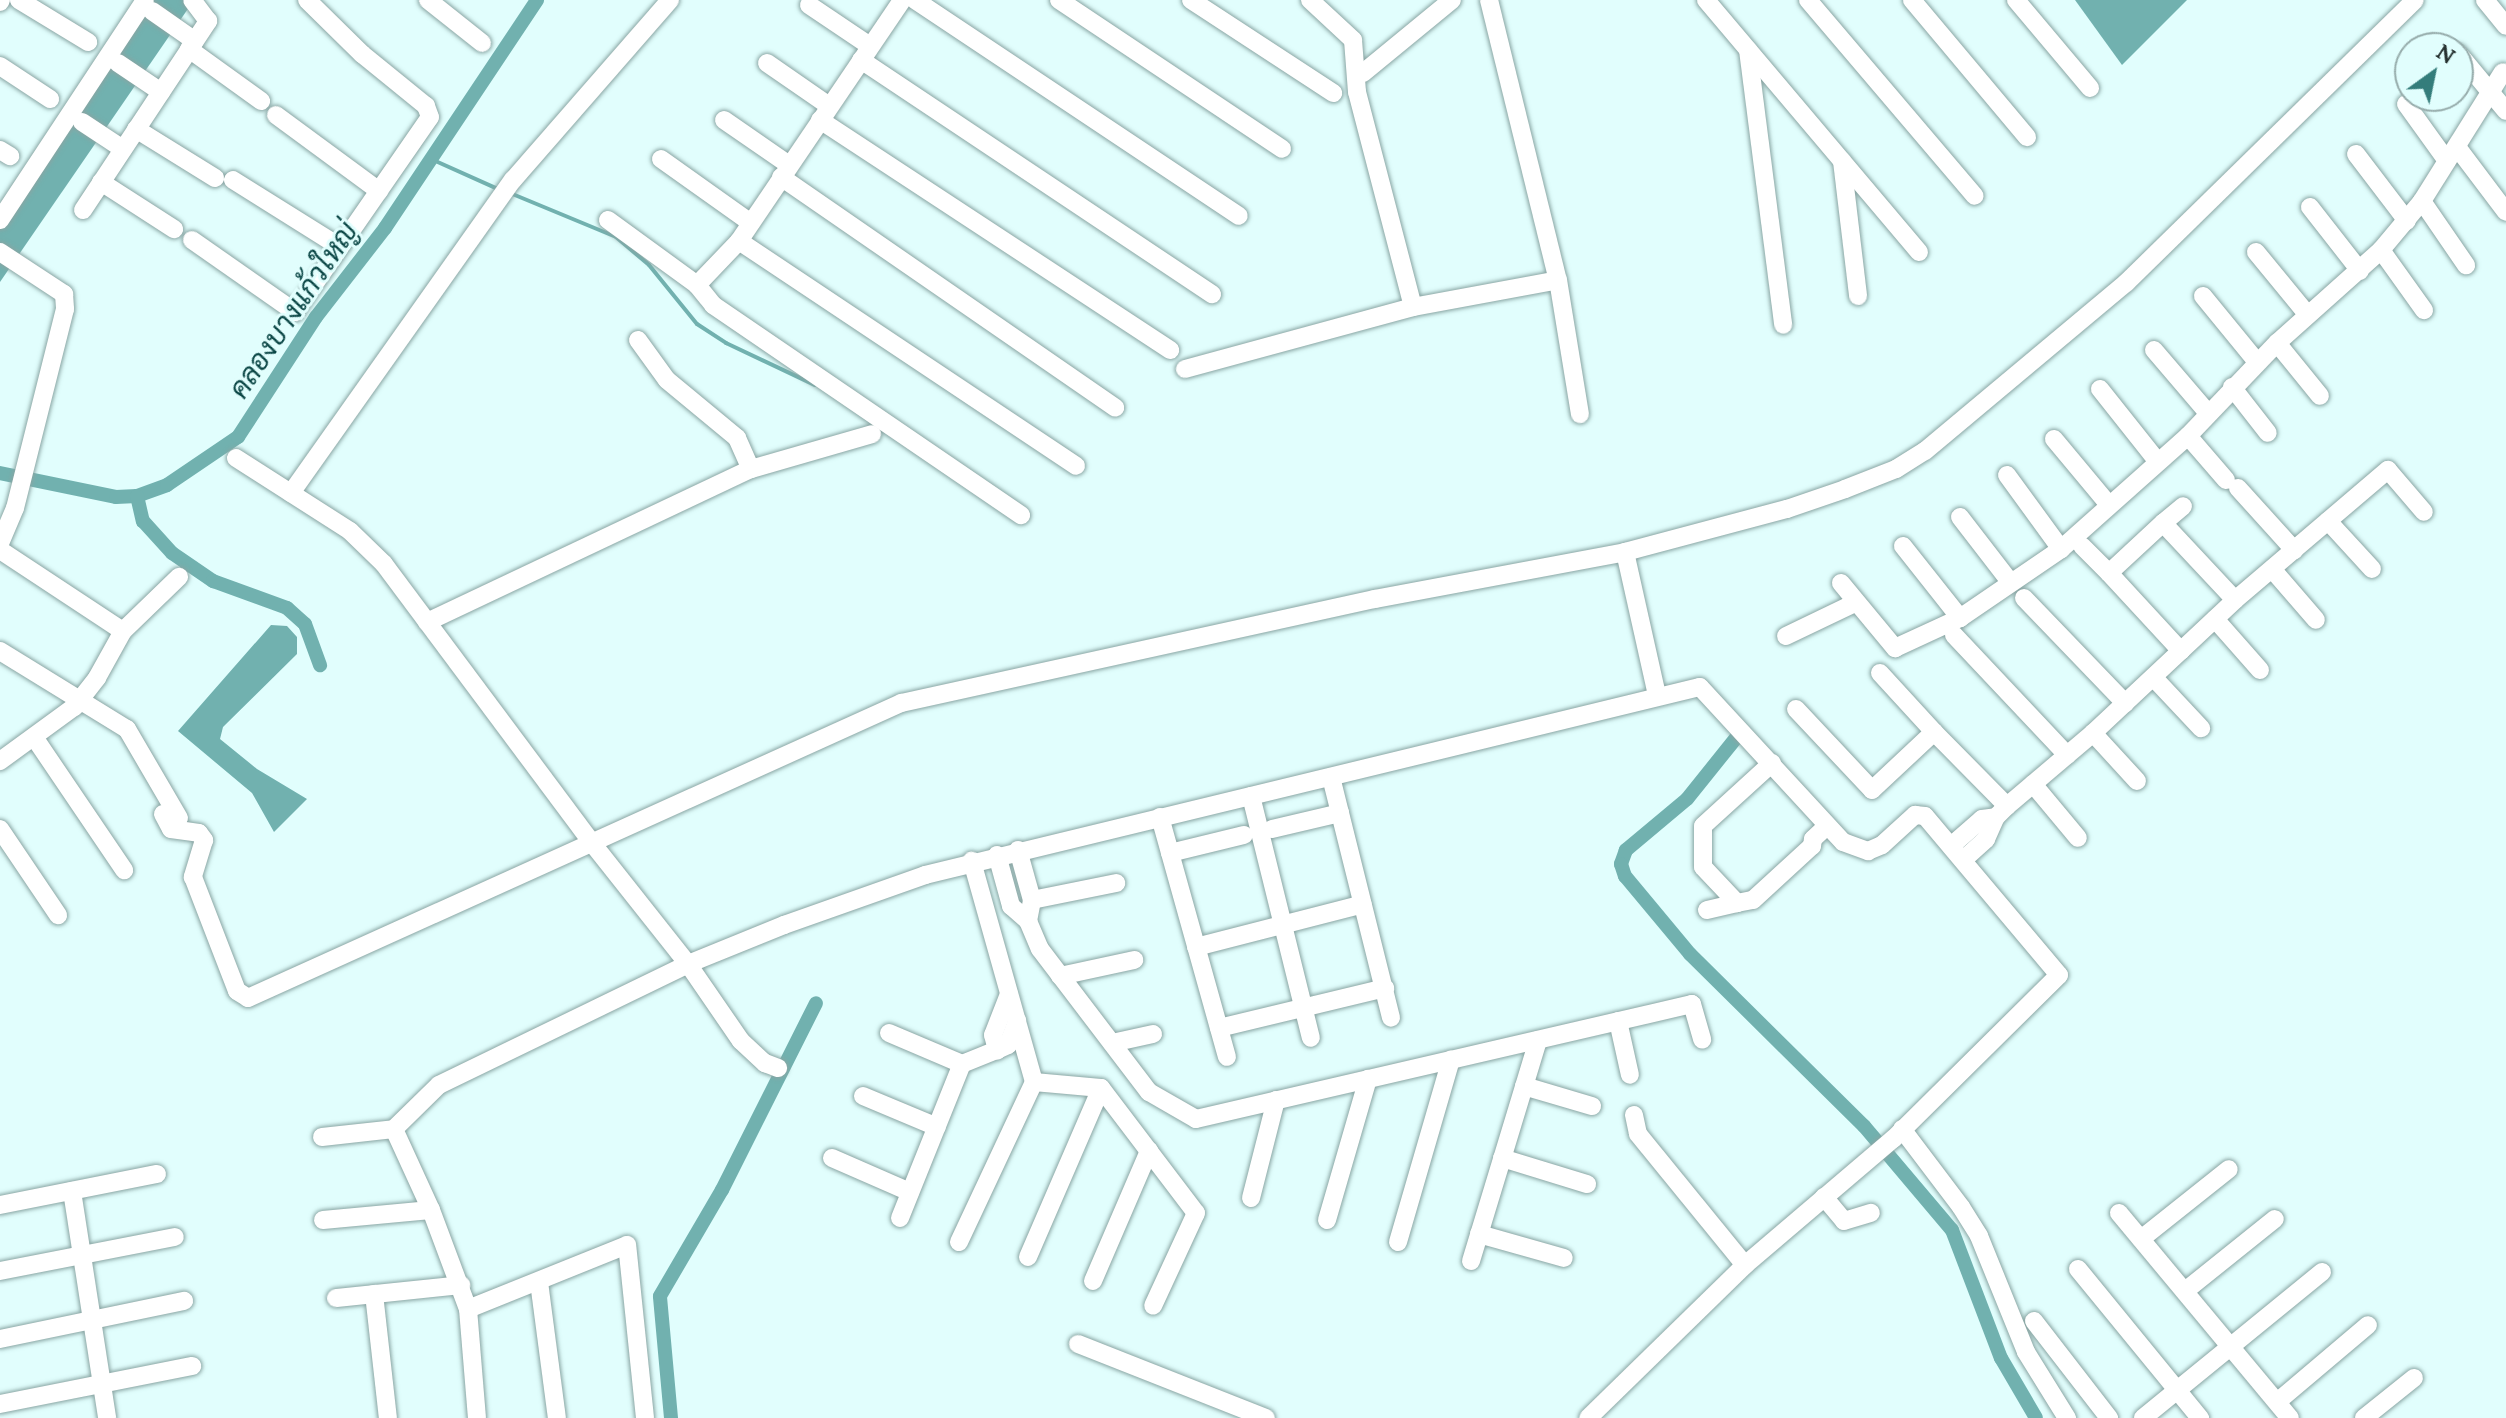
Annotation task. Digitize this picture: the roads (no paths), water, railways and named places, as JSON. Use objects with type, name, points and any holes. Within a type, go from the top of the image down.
[{"type":"street","points":[[19,0],[88,42]]},
{"type":"street","points":[[83,210],[208,21],[192,0]]},
{"type":"street","points":[[192,240],[295,312],[430,117],[426,106],[362,54],[307,0]]},
{"type":"street","points":[[428,0],[482,43]]},
{"type":"street","points":[[291,493],[508,187],[670,0]]},
{"type":"street","points":[[697,285],[739,241],[902,0]]},
{"type":"street","points":[[915,0],[1239,216]]},
{"type":"street","points":[[1059,0],[1282,149]]},
{"type":"street","points":[[1191,0],[1333,93]]},
{"type":"street","points":[[1310,0],[1353,40],[1357,92],[1413,307]]},
{"type":"street","points":[[1363,73],[1452,0]]},
{"type":"street","points":[[1489,0],[1558,280],[1580,414]]},
{"type":"street","points":[[1706,0],[1919,252]]},
{"type":"street","points":[[1808,0],[1975,196]]},
{"type":"street","points":[[1912,0],[2027,137]]},
{"type":"street","points":[[2016,0],[2090,88]]},
{"type":"street","points":[[0,651],[127,729],[171,816],[171,829],[199,833],[204,840],[193,877],[237,991],[248,998],[901,703],[1360,602],[1625,552],[1787,509],[1896,469],[1925,451],[2126,283],[2415,0]]},
{"type":"street","points":[[2485,0],[2506,26]]},
{"type":"street","points":[[0,220],[148,5],[261,101]]},
{"type":"street","points":[[809,5],[866,53],[1212,294]]},
{"type":"street","points":[[1748,50],[1783,325]]},
{"type":"street","points":[[118,63],[161,92]]},
{"type":"street","points":[[767,63],[825,113],[1170,350]]},
{"type":"street","points":[[0,66],[50,99]]},
{"type":"street","points":[[1841,583],[1895,648],[1957,626],[2011,583],[2061,549],[2188,436],[2257,362],[2307,314],[2360,271],[2407,221],[2497,94],[2474,69]]},
{"type":"street","points":[[2413,112],[2506,212]]},
{"type":"street","points":[[276,115],[379,191]]},
{"type":"street","points":[[724,120],[785,171],[1115,407]]},
{"type":"street","points":[[82,122],[123,149]]},
{"type":"street","points":[[136,129],[340,247]]},
{"type":"street","points":[[2356,154],[2407,221]]},
{"type":"street","points":[[661,159],[751,223]]},
{"type":"street","points":[[1842,161],[1858,296]]},
{"type":"street","points":[[101,182],[174,229]]},
{"type":"street","points":[[2422,201],[2466,265]]},
{"type":"street","points":[[2310,207],[2360,271]]},
{"type":"street","points":[[608,220],[697,285],[713,305],[1021,515]]},
{"type":"street","points":[[739,241],[1076,466]]},
{"type":"street","points":[[2381,250],[2424,310]]},
{"type":"street","points":[[0,252],[64,294],[65,309],[15,508],[0,543]]},
{"type":"street","points":[[2256,252],[2307,314]]},
{"type":"street","points":[[1185,369],[1413,307],[1558,280]]},
{"type":"street","points":[[2203,296],[2257,362]]},
{"type":"street","points":[[638,340],[667,380],[737,438],[751,469]]},
{"type":"street","points":[[2277,343],[2320,396]]},
{"type":"street","points":[[2154,350],[2208,413]]},
{"type":"street","points":[[2232,387],[2268,433]]},
{"type":"street","points":[[2100,389],[2158,462]]},
{"type":"street","points":[[427,622],[751,469],[872,434]]},
{"type":"street","points":[[2188,436],[2294,550]]},
{"type":"street","points":[[2054,439],[2109,505]]},
{"type":"street","points":[[236,458],[366,545],[688,964],[741,1041],[765,1063],[778,1068]]},
{"type":"street","points":[[1957,853],[1986,839],[2001,811],[2154,678],[2235,600],[2388,470],[2424,512]]},
{"type":"street","points":[[2007,475],[2061,549]]},
{"type":"street","points":[[2109,573],[2183,506]]},
{"type":"street","points":[[1960,517],[2011,583]]},
{"type":"street","points":[[2328,521],[2372,569]]},
{"type":"street","points":[[2163,523],[2235,600]]},
{"type":"street","points":[[1903,546],[1957,626],[2067,755]]},
{"type":"street","points":[[2082,546],[2181,651]]},
{"type":"street","points":[[0,550],[123,631]]},
{"type":"street","points":[[1625,552],[1657,695]]},
{"type":"street","points":[[2272,569],[2316,620]]},
{"type":"street","points":[[0,761],[81,698],[97,678],[123,631],[179,577]]},
{"type":"street","points":[[2024,598],[2125,703]]},
{"type":"street","points":[[1786,636],[1855,603]]},
{"type":"street","points":[[2215,619],[2260,670]]},
{"type":"street","points":[[1880,673],[2001,811]]},
{"type":"street","points":[[2154,678],[2201,728]]},
{"type":"street","points":[[322,1137],[394,1129],[439,1085],[688,964],[784,925],[972,861],[1527,731],[1657,695],[1700,687],[1843,842],[1868,851],[1882,845],[1915,815],[1925,816],[2059,975],[1891,1139],[1745,1265],[1588,1418]]},
{"type":"street","points":[[1796,709],[1872,790],[1934,732]]},
{"type":"street","points":[[2093,733],[2137,781]]},
{"type":"street","points":[[34,737],[124,870]]},
{"type":"street","points":[[1737,903],[1703,867],[1703,826],[1772,763]]},
{"type":"street","points":[[1331,777],[1391,1018]]},
{"type":"street","points":[[2033,784],[2078,838]]},
{"type":"street","points":[[1251,796],[1311,1038]]},
{"type":"street","points":[[1272,829],[1340,813]]},
{"type":"street","points":[[1160,817],[1227,1057]]},
{"type":"street","points":[[1812,846],[1813,839],[1827,826]]},
{"type":"street","points":[[0,829],[58,915]]},
{"type":"street","points":[[1170,853],[1244,835]]},
{"type":"street","points":[[1707,910],[1753,900],[1812,846],[1843,842]]},
{"type":"street","points":[[1018,850],[1032,900],[1028,921]]},
{"type":"street","points":[[997,855],[1011,906],[1028,921],[1040,949],[1060,976],[1149,1092],[1196,1119],[1692,1004],[1702,1040]]},
{"type":"street","points":[[959,1242],[1034,1082],[972,861]]},
{"type":"street","points":[[1032,900],[1116,883]]},
{"type":"street","points":[[1196,947],[1363,904]]},
{"type":"street","points":[[1060,976],[1134,960]]},
{"type":"street","points":[[1219,1028],[1385,988]]},
{"type":"street","points":[[997,1050],[993,1035],[1009,994]]},
{"type":"street","points":[[889,1033],[962,1064],[1008,1045],[1017,1021]]},
{"type":"street","points":[[1618,1021],[1630,1075]]},
{"type":"street","points":[[1112,1043],[1153,1034]]},
{"type":"street","points":[[1471,1261],[1538,1040]]},
{"type":"street","points":[[1398,1242],[1451,1060]]},
{"type":"street","points":[[900,1218],[962,1064]]},
{"type":"street","points":[[1327,1220],[1368,1079]]},
{"type":"street","points":[[1034,1082],[1101,1088],[1196,1213],[1153,1306]]},
{"type":"street","points":[[1524,1086],[1592,1106]]},
{"type":"street","points":[[1028,1257],[1101,1088]]},
{"type":"street","points":[[863,1096],[937,1127]]},
{"type":"street","points":[[1251,1198],[1276,1100]]},
{"type":"street","points":[[1634,1115],[1638,1134],[1745,1265]]},
{"type":"street","points":[[394,1129],[431,1210],[468,1309],[477,1418]]},
{"type":"street","points":[[1891,1139],[1961,1207],[1979,1236],[2026,1352],[2067,1418]]},
{"type":"street","points":[[1093,1281],[1149,1151]]},
{"type":"street","points":[[832,1158],[910,1192]]},
{"type":"street","points":[[1502,1158],[1587,1184]]},
{"type":"street","points":[[2141,1239],[2229,1169]]},
{"type":"street","points":[[0,1205],[157,1174]]},
{"type":"street","points":[[72,1191],[107,1418]]},
{"type":"street","points":[[1824,1197],[1844,1221],[1871,1213]]},
{"type":"street","points":[[323,1220],[431,1210]]},
{"type":"street","points":[[2119,1213],[2290,1418]]},
{"type":"street","points":[[2185,1291],[2275,1219]]},
{"type":"street","points":[[1479,1234],[1564,1258]]},
{"type":"street","points":[[0,1271],[175,1237]]},
{"type":"street","points":[[468,1309],[627,1245],[645,1418]]},
{"type":"street","points":[[2078,1269],[2200,1418]]},
{"type":"street","points":[[2143,1418],[2322,1272]]},
{"type":"street","points":[[539,1282],[557,1418]]},
{"type":"street","points":[[336,1298],[461,1285]]},
{"type":"street","points":[[374,1294],[388,1418]]},
{"type":"street","points":[[0,1339],[184,1301]]},
{"type":"street","points":[[2034,1321],[2109,1418]]},
{"type":"street","points":[[2277,1402],[2368,1325]]},
{"type":"street","points":[[1078,1344],[1266,1418]]},
{"type":"street","points":[[0,1404],[192,1366]]},
{"type":"street","points":[[2364,1418],[2414,1378]]},
{"type":"water","points":[[138,0],[194,0],[0,282],[0,206]]},
{"type":"water","points":[[2075,0],[2187,0],[2122,65]]},
{"type":"water","points":[[271,625],[287,626],[297,637],[297,654],[223,727],[220,739],[257,769],[307,799],[274,832],[252,793],[178,731]]},
{"type":"waterway","name":"คลองบางแก้วใหญ่","points":[[0,473],[116,497],[137,496],[167,485],[238,437],[316,317],[385,228],[537,0]]},
{"type":"waterway","points":[[431,159],[498,189]]},
{"type":"waterway","points":[[510,193],[616,237],[649,265],[697,324],[726,343],[815,385]]},
{"type":"waterway","points":[[137,496],[143,521],[172,553],[213,581],[287,608],[305,624],[320,665]]},
{"type":"waterway","points":[[1736,738],[1687,799],[1626,850],[1621,864],[1625,876],[1690,954],[1864,1126],[1952,1230],[2001,1358],[2036,1418]]},
{"type":"waterway","points":[[671,1418],[660,1296],[722,1190],[816,1003]]}]
